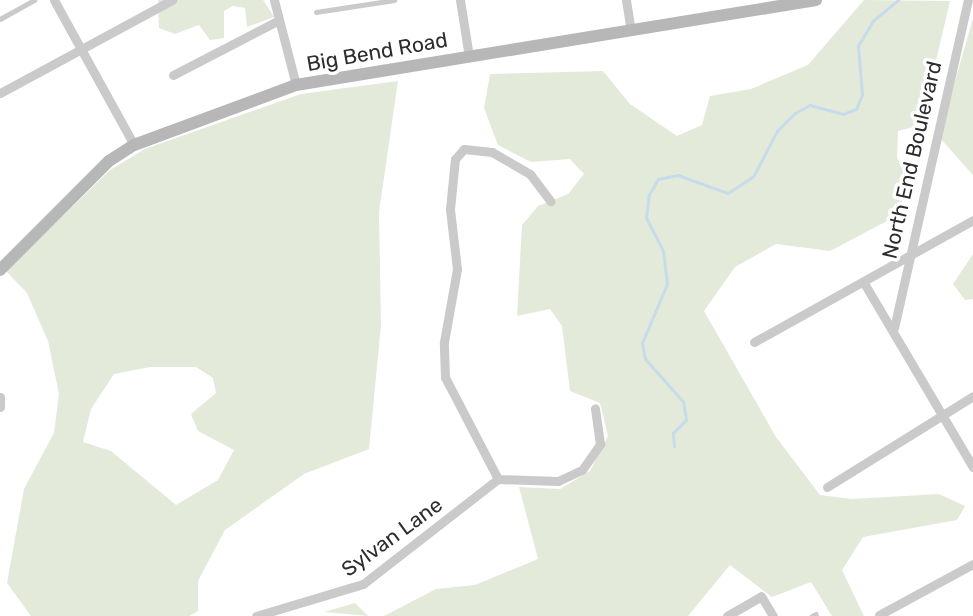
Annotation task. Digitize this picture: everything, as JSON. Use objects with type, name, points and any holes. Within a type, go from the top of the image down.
[{"type":"main road","name":"Big Bend Road","points":[[0,270],[109,161],[134,145],[296,85],[816,0]]},
{"type":"street","points":[[54,0],[134,145]]},
{"type":"street","points":[[0,93],[172,0]]},
{"type":"street","points":[[274,0],[296,85]]},
{"type":"street","points":[[460,0],[469,57]]},
{"type":"street","points":[[626,0],[631,31]]},
{"type":"street","name":"North End Boulevard","points":[[894,328],[907,256],[968,0]]},
{"type":"street","points":[[173,75],[279,20]]},
{"type":"street","points":[[550,201],[530,174],[492,152],[464,149],[455,159],[450,209],[457,258],[445,377],[499,479],[558,481],[582,470],[600,444],[595,408]]},
{"type":"street","points":[[754,342],[973,220]]},
{"type":"street","points":[[864,283],[894,328],[973,467]]},
{"type":"street","points":[[827,487],[973,396]]},
{"type":"street","points":[[0,397],[0,407]]},
{"type":"street","name":"Sylvan Lane","points":[[256,616],[363,584],[499,479]]},
{"type":"street","points":[[879,615],[973,564]]},
{"type":"street","points":[[727,616],[761,596],[773,616]]},
{"type":"lane","points":[[0,19],[34,0]]},
{"type":"lane","points":[[316,12],[394,0]]},
{"type":"green space","points":[[158,0],[263,0],[274,17],[247,27],[245,8],[233,6],[224,11],[224,38],[210,40],[199,25],[175,34],[159,28]]},
{"type":"green space","points":[[864,0],[950,1],[921,125],[898,131],[897,157],[912,188],[889,220],[830,251],[776,244],[735,267],[704,311],[776,437],[820,495],[852,499],[939,494],[965,506],[957,520],[863,537],[842,570],[864,616],[832,616],[811,582],[772,597],[730,565],[688,616],[384,616],[436,589],[475,585],[538,559],[519,487],[560,489],[590,471],[608,436],[600,403],[570,391],[562,326],[550,309],[517,316],[522,225],[538,206],[568,194],[584,174],[570,159],[531,162],[498,145],[484,108],[490,74],[603,71],[630,104],[677,136],[702,125],[710,96],[751,89],[808,65]]},
{"type":"green space","points":[[973,18],[973,175],[939,137]]},
{"type":"green space","points":[[398,81],[379,212],[381,325],[369,449],[304,474],[225,530],[198,581],[198,611],[189,616],[31,616],[7,583],[24,489],[54,433],[59,394],[48,341],[27,293],[6,271],[110,170],[145,149],[301,94]],"holes":[[[150,367],[196,367],[213,378],[216,393],[191,414],[198,431],[234,450],[218,480],[176,505],[111,451],[83,442],[91,409],[114,374]]]},
{"type":"green space","points":[[973,254],[973,299],[965,300],[953,284]]},
{"type":"green space","points":[[355,603],[368,616],[324,612]]},
{"type":"waterway","points":[[674,447],[673,433],[686,420],[683,402],[645,359],[642,343],[667,284],[663,251],[646,218],[649,195],[658,179],[678,175],[728,193],[753,177],[777,131],[795,113],[810,105],[843,114],[856,109],[862,95],[858,46],[873,21],[898,0]]}]
